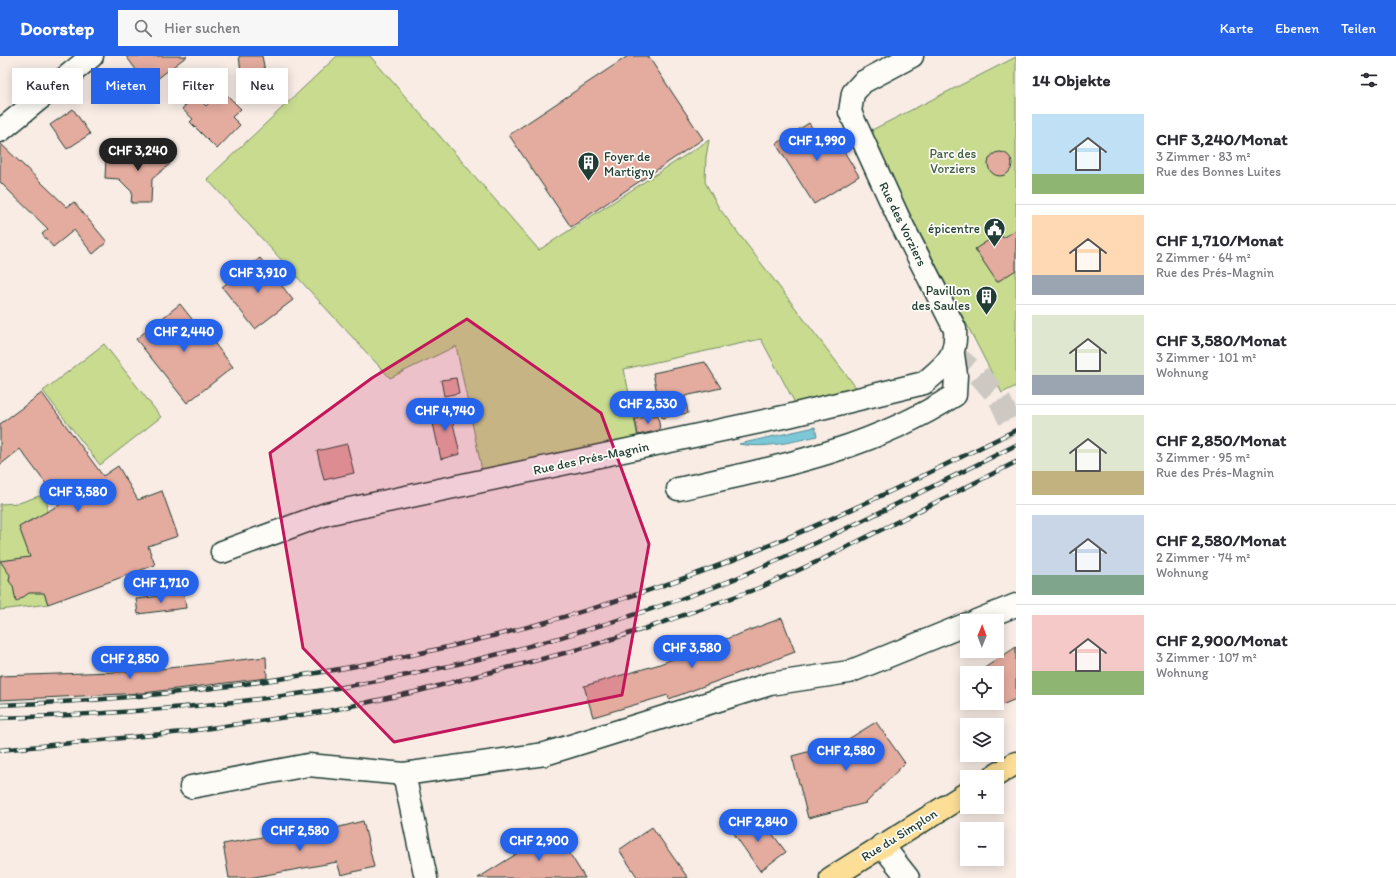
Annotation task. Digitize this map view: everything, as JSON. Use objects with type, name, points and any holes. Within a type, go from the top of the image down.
[{"type":"main road","points":[[1004,770],[1016,763]]},
{"type":"main road","name":"Rue du Simplon","points":[[831,878],[882,844],[960,797]]},
{"type":"street","points":[[0,132],[92,56]]},
{"type":"street","name":"Rue des Vorziers","points":[[678,489],[802,462],[870,439],[925,415],[955,395],[956,375],[953,354],[956,344],[955,329],[899,219],[850,112],[853,93],[863,82],[912,56]]},
{"type":"street","name":"Rue des Prés-Magnin","points":[[222,552],[326,514],[788,416],[924,383],[942,367],[953,354]]},
{"type":"street","points":[[994,614],[1016,605]]},
{"type":"street","points":[[191,787],[308,765],[404,774],[545,754],[770,684],[849,672],[960,627]]},
{"type":"street","points":[[404,774],[426,878]]},
{"type":"street","points":[[882,844],[908,878]]},
{"type":"highlighted area","points":[[467,319],[601,413],[649,544],[622,695],[394,742],[303,648],[270,453],[372,378]]},
{"type":"green space","points":[[337,56],[370,56],[539,250],[709,140],[706,157],[705,182],[719,208],[858,390],[796,405],[761,339],[624,369],[639,443],[483,475],[456,346],[390,378],[207,179]]},
{"type":"green space","name":"Parc des Vorziers","points":[[1016,57],[1016,386],[1002,393],[868,132]]},
{"type":"green space","points":[[104,344],[161,417],[100,465],[43,391]]},
{"type":"green space","points":[[39,496],[45,498],[46,500],[46,513],[25,523],[21,527],[48,604],[0,610],[0,504],[19,503]]},
{"type":"water","points":[[815,427],[817,436],[778,444],[758,446],[739,444]]},
{"type":"building","points":[[126,56],[187,56],[171,68],[168,68],[168,71],[160,77],[160,68],[135,68]]},
{"type":"building","points":[[239,56],[262,56],[264,68],[241,68]]},
{"type":"building","name":"Foyer de Martigny","points":[[628,56],[648,56],[703,139],[571,227],[509,135]]},
{"type":"building","points":[[228,96],[241,109],[232,117],[240,125],[217,149],[190,122],[193,119],[182,109],[187,104],[204,104],[206,106],[208,104],[228,104]]},
{"type":"building","points":[[73,109],[90,134],[67,149],[50,125]]},
{"type":"building","points":[[809,123],[820,140],[832,132],[859,176],[814,204],[776,144]]},
{"type":"building","points":[[150,142],[170,164],[152,179],[151,203],[131,203],[132,192],[119,179],[105,178],[106,158],[132,159]]},
{"type":"building","points":[[0,143],[67,207],[74,202],[107,242],[93,254],[74,230],[53,247],[42,234],[48,229],[0,182]]},
{"type":"building","points":[[1000,152],[1005,153],[1011,159],[1011,169],[1005,175],[1000,176],[995,175],[989,169],[988,164],[989,159],[995,153]]},
{"type":"building","points":[[1016,230],[1016,270],[997,282],[975,249],[1000,233],[1003,238]]},
{"type":"building","points":[[260,258],[293,300],[255,329],[222,287]]},
{"type":"building","points":[[180,304],[203,333],[205,331],[233,367],[187,403],[136,339]]},
{"type":"building","points":[[705,362],[721,388],[685,396],[688,413],[662,418],[653,373]]},
{"type":"building","points":[[456,378],[459,393],[444,396],[441,380]]},
{"type":"building","points":[[42,393],[103,476],[118,466],[138,500],[162,491],[178,536],[148,546],[155,565],[48,604],[44,593],[29,593],[16,602],[13,586],[9,581],[10,575],[0,561],[30,557],[19,527],[61,504],[20,449],[0,465],[0,424]]},
{"type":"building","points":[[449,406],[460,454],[441,459],[430,410]]},
{"type":"building","points":[[658,415],[660,430],[638,435],[635,419]]},
{"type":"building","points":[[347,444],[354,473],[324,480],[317,451]]},
{"type":"building","points":[[184,593],[186,608],[138,614],[136,599]]},
{"type":"building","points":[[782,618],[795,652],[669,699],[668,695],[593,717],[584,686],[657,665]]},
{"type":"building","points":[[1016,647],[1016,699],[1004,704],[1004,666],[988,666],[1000,658],[1004,658],[1004,655]]},
{"type":"building","points":[[266,657],[267,678],[143,693],[0,700],[0,676],[142,671]]},
{"type":"building","points":[[876,722],[905,763],[866,803],[808,818],[792,756],[842,743]]},
{"type":"building","points":[[748,815],[758,829],[765,824],[786,852],[760,871],[730,828]]},
{"type":"building","points":[[363,821],[374,867],[341,875],[337,862],[249,878],[229,878],[223,844],[331,825],[332,829]]},
{"type":"building","points":[[652,827],[688,878],[638,878],[619,850]]},
{"type":"building","points":[[555,830],[585,878],[478,878]]},
{"type":"tunnel","points":[[953,354],[978,374],[999,398],[1016,435]]},
{"type":"railway","points":[[0,705],[88,700],[176,692],[263,681],[350,667],[436,650],[522,629],[606,604],[690,576],[773,544],[855,508],[1016,430]]},
{"type":"railway","points":[[0,718],[142,711],[284,696],[419,673],[543,642],[625,618],[666,604],[706,590],[775,562],[1016,445]]},
{"type":"railway","points":[[0,750],[183,732],[328,711],[415,692],[580,649],[650,627],[759,588],[823,559],[1016,462]]},
{"type":"place","name":"Foyer de Martigny","points":[[589,182]]},
{"type":"place","name":"épicentre","points":[[995,248]]},
{"type":"place","name":"Pavillon des Saules","points":[[986,316]]}]
